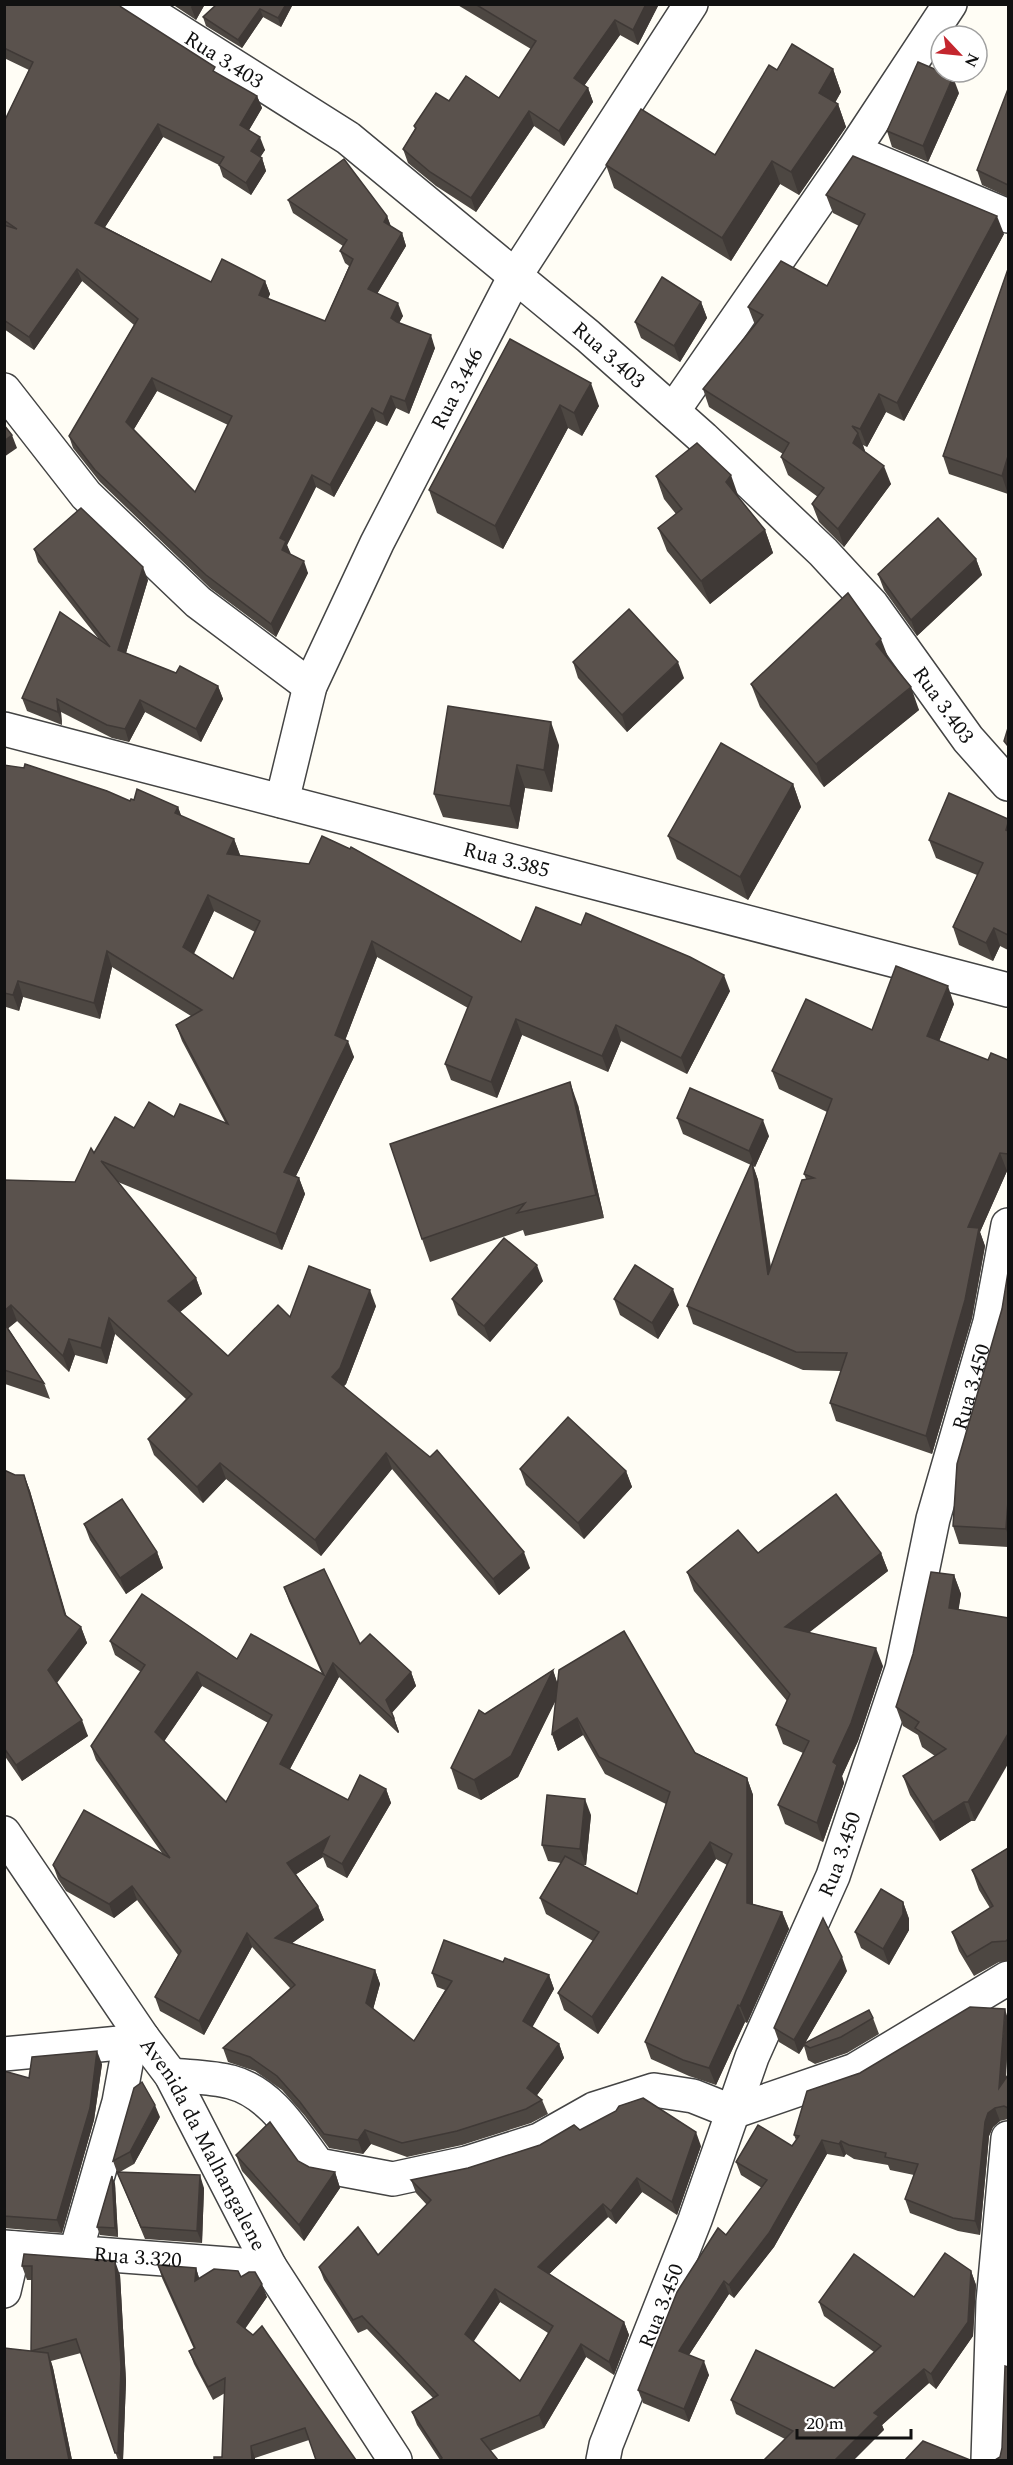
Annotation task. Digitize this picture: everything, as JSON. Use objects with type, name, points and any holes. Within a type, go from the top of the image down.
[{"type":"street","name":"Rua 3.403","points":[[136,4],[348,138],[588,336],[673,411],[823,552],[872,605],[968,739],[1008,784]]},
{"type":"street","name":"Rua 3.446","points":[[282,801],[309,686],[377,543],[515,276],[691,4]]},
{"type":"street","points":[[673,411],[853,151],[950,4]]},
{"type":"street","points":[[853,151],[1008,216]]},
{"type":"street","points":[[4,390],[86,495],[198,602],[309,686]]},
{"type":"street","name":"Rua 3.385","points":[[4,729],[1008,990]]},
{"type":"street","name":"Rua 3.450","points":[[612,2455],[752,2056],[833,1876],[902,1669],[933,1519],[990,1322],[1008,1225]]},
{"type":"street","name":"Avenida da Malhangalene","points":[[4,1833],[137,2040],[171,2075],[270,2267],[394,2460]]},
{"type":"street","points":[[171,2075],[232,2082],[255,2093],[277,2110],[318,2165],[393,2179],[467,2163],[539,2140],[594,2109],[654,2090],[693,2096],[733,2112],[855,2070],[1008,1978]]},
{"type":"street","points":[[4,2054],[137,2040],[76,2251]]},
{"type":"street","points":[[988,2460],[993,2302],[1008,2138]]},
{"type":"street","points":[[4,2291],[9,2247]]},
{"type":"street","name":"Rua 3.320","points":[[9,2247],[270,2267]]},
{"type":"building","points":[[4,4],[119,4],[215,67],[213,71],[257,96],[240,125],[260,137],[251,151],[262,158],[246,183],[219,165],[224,157],[158,124],[95,223],[211,282],[222,259],[265,281],[259,295],[325,321],[353,259],[340,251],[347,240],[288,200],[344,159],[387,216],[384,222],[402,233],[368,289],[398,303],[391,318],[431,335],[405,401],[391,396],[383,414],[372,408],[330,485],[312,475],[280,538],[286,541],[282,550],[304,561],[271,624],[206,575],[95,470],[69,436],[138,319],[77,269],[29,337],[4,320],[4,225],[17,229],[4,220],[4,122],[33,62],[4,48]],"holes":[[[152,378],[232,416],[195,492],[126,422]]]},
{"type":"building","points":[[217,4],[286,4],[278,18],[260,9],[238,40],[203,17]]},
{"type":"building","points":[[475,4],[646,4],[633,30],[615,20],[574,78],[588,88],[559,131],[529,111],[471,198],[430,172],[403,149],[416,128],[414,126],[436,93],[449,101],[466,76],[499,98],[536,41]]},
{"type":"building","points":[[792,44],[833,69],[819,93],[838,104],[791,172],[772,161],[722,238],[606,165],[641,109],[715,155],[769,65],[777,70]]},
{"type":"building","points":[[918,62],[929,67],[929,84],[950,84],[923,146],[887,131]]},
{"type":"building","points":[[1008,89],[1008,185],[977,170]]},
{"type":"building","points":[[853,156],[997,216],[897,403],[879,394],[860,429],[852,426],[858,433],[853,443],[884,466],[838,529],[812,504],[824,488],[781,457],[789,443],[703,389],[763,315],[748,307],[781,261],[827,286],[865,214],[826,195]]},
{"type":"building","points":[[1008,269],[1008,456],[1002,476],[943,456]]},
{"type":"building","points":[[662,277],[701,302],[674,346],[635,322]]},
{"type":"building","points":[[510,339],[591,383],[574,413],[560,405],[495,526],[429,490]]},
{"type":"building","points":[[4,425],[12,435],[4,441]]},
{"type":"building","points":[[697,443],[731,475],[726,482],[765,530],[701,581],[658,528],[682,509],[656,476]]},
{"type":"building","points":[[81,508],[143,567],[118,650],[176,673],[180,666],[218,686],[196,729],[140,700],[125,729],[107,725],[57,699],[58,712],[22,698],[60,612],[110,647],[34,549]]},
{"type":"building","points":[[938,518],[976,559],[911,620],[878,574]]},
{"type":"building","points":[[848,593],[881,639],[876,644],[911,687],[816,764],[751,684]]},
{"type":"building","points":[[629,609],[678,662],[622,715],[573,662]]},
{"type":"building","points":[[448,706],[551,722],[544,770],[517,765],[510,806],[434,794]]},
{"type":"building","points":[[1008,728],[1008,746],[1004,741]]},
{"type":"building","points":[[721,743],[793,784],[740,877],[668,836]]},
{"type":"building","points":[[25,764],[130,801],[134,800],[137,789],[178,807],[175,813],[234,839],[227,854],[309,864],[322,836],[350,849],[351,847],[521,942],[536,907],[581,925],[586,913],[690,957],[724,975],[681,1058],[616,1025],[602,1056],[516,1019],[491,1082],[445,1064],[472,997],[372,941],[335,1035],[348,1041],[284,1172],[299,1178],[276,1234],[101,1161],[196,1278],[168,1301],[228,1356],[278,1305],[290,1317],[309,1266],[370,1290],[340,1368],[332,1377],[430,1457],[437,1450],[524,1552],[493,1579],[386,1453],[315,1540],[220,1463],[197,1487],[148,1439],[192,1394],[109,1318],[101,1348],[69,1339],[63,1356],[11,1305],[4,1311],[4,1180],[75,1182],[91,1148],[94,1153],[115,1117],[134,1128],[149,1102],[174,1117],[180,1104],[228,1124],[176,1025],[202,1010],[107,951],[94,1003],[18,981],[13,995],[4,993],[4,765],[24,768]],"holes":[[[208,895],[260,921],[233,979],[183,947]]]},
{"type":"building","points":[[949,793],[1008,819],[1006,830],[1008,831],[1008,935],[994,928],[986,943],[953,927],[983,863],[929,840]]},
{"type":"building","points":[[896,966],[948,986],[927,1036],[988,1060],[991,1053],[1008,1060],[1008,1154],[1000,1153],[968,1227],[979,1228],[965,1300],[926,1436],[830,1403],[847,1353],[796,1352],[687,1306],[752,1162],[768,1275],[802,1180],[814,1178],[804,1174],[832,1099],[772,1071],[806,999],[872,1030]]},
{"type":"building","points":[[570,1082],[596,1195],[517,1213],[525,1203],[422,1239],[390,1144]]},
{"type":"building","points":[[690,1088],[763,1120],[749,1151],[677,1118]]},
{"type":"building","points":[[504,1238],[537,1265],[484,1326],[452,1299]]},
{"type":"building","points":[[635,1265],[673,1289],[652,1323],[614,1299]]},
{"type":"building","points":[[1008,1272],[1006,1529],[953,1526],[957,1464],[1002,1309]]},
{"type":"building","points":[[4,1323],[44,1383],[4,1370]]},
{"type":"building","points":[[568,1417],[626,1471],[578,1523],[520,1469]]},
{"type":"building","points":[[4,1470],[15,1475],[24,1475],[65,1615],[81,1627],[48,1670],[82,1720],[16,1765],[4,1748]]},
{"type":"building","points":[[836,1494],[881,1553],[785,1627],[876,1648],[851,1723],[833,1762],[837,1765],[817,1823],[778,1805],[809,1741],[776,1725],[790,1694],[687,1572],[738,1530],[758,1553]]},
{"type":"building","points":[[122,1499],[157,1552],[120,1578],[84,1524]]},
{"type":"building","points":[[324,1569],[360,1644],[370,1634],[411,1672],[386,1700],[393,1719],[333,1663],[280,1764],[348,1800],[360,1775],[386,1789],[342,1864],[322,1853],[329,1837],[287,1863],[318,1906],[275,1938],[375,1970],[366,2003],[414,2041],[452,1981],[432,1973],[444,1940],[503,1962],[505,1958],[549,1975],[523,2021],[559,2044],[527,2088],[542,2100],[526,2109],[457,2131],[402,2143],[365,2130],[358,2140],[324,2134],[277,2076],[250,2057],[223,2048],[295,1985],[247,1933],[199,2021],[155,1997],[181,1951],[132,1886],[109,1904],[61,1877],[53,1865],[84,1810],[170,1858],[91,1746],[145,1665],[110,1641],[142,1594],[237,1659],[251,1634],[324,1675],[284,1587]],"holes":[[[197,1672],[272,1715],[226,1802],[155,1732]]]},
{"type":"building","points":[[931,1572],[954,1575],[949,1608],[1008,1618],[1008,1734],[968,1802],[964,1802],[933,1822],[903,1776],[946,1749],[915,1728],[919,1722],[896,1707],[913,1654]]},
{"type":"building","points":[[624,1631],[695,1753],[747,1778],[747,1903],[782,1912],[709,2068],[683,2060],[645,2042],[732,1854],[710,1842],[592,2017],[558,1993],[599,1932],[540,1898],[565,1856],[637,1894],[670,1792],[599,1757],[577,1718],[552,1734],[559,1670]]},
{"type":"building","points":[[553,1670],[511,1756],[474,1780],[451,1768],[479,1710],[485,1714]]},
{"type":"building","points":[[547,1795],[585,1799],[580,1849],[542,1845]]},
{"type":"building","points":[[1008,1848],[1008,1939],[992,1942],[967,1957],[952,1932],[993,1906],[972,1870]]},
{"type":"building","points":[[881,1889],[903,1902],[903,1914],[883,1949],[855,1932]]},
{"type":"building","points":[[823,1918],[842,1957],[794,2040],[774,2028]]},
{"type":"building","points":[[970,2007],[1005,2009],[999,2088],[1008,2075],[1008,2108],[1004,2106],[995,2108],[988,2113],[985,2122],[975,2221],[953,2218],[905,2199],[918,2164],[885,2157],[886,2153],[849,2145],[841,2141],[839,2144],[822,2140],[769,2233],[729,2285],[724,2281],[679,2351],[704,2361],[684,2409],[638,2390],[677,2292],[718,2228],[726,2235],[767,2180],[736,2162],[758,2125],[792,2146],[799,2136],[794,2135],[807,2091],[860,2073]]},
{"type":"building","points":[[869,2010],[873,2018],[841,2037],[810,2048],[803,2044]]},
{"type":"building","points":[[97,2051],[90,2108],[57,2220],[4,2216],[4,2071],[29,2078],[32,2057]]},
{"type":"building","points":[[142,2082],[155,2105],[130,2152],[113,2161],[134,2088]]},
{"type":"building","points":[[643,2098],[696,2132],[672,2202],[637,2178],[611,2211],[603,2204],[538,2267],[624,2322],[609,2362],[581,2344],[539,2415],[481,2439],[498,2460],[440,2460],[442,2458],[412,2412],[438,2395],[362,2316],[353,2320],[319,2267],[358,2227],[378,2255],[431,2200],[411,2180],[468,2168],[540,2145],[574,2125],[580,2130],[616,2111],[619,2106]],"holes":[[[495,2289],[553,2326],[520,2381],[465,2334]]]},
{"type":"building","points":[[270,2122],[298,2161],[309,2167],[335,2172],[299,2225],[236,2155]]},
{"type":"building","points":[[117,2172],[200,2175],[197,2231],[141,2227]]},
{"type":"building","points":[[112,2176],[115,2228],[97,2227]]},
{"type":"building","points":[[945,2253],[971,2271],[968,2322],[931,2374],[924,2369],[874,2413],[879,2416],[835,2460],[764,2460],[793,2431],[731,2400],[756,2350],[834,2388],[881,2346],[819,2302],[854,2254],[914,2297]]},
{"type":"building","points":[[24,2254],[115,2261],[121,2367],[118,2453],[115,2453],[76,2339],[31,2351],[32,2266],[22,2266]]},
{"type":"building","points":[[158,2265],[196,2268],[195,2281],[214,2269],[238,2271],[241,2277],[249,2272],[255,2272],[262,2284],[237,2322],[253,2335],[262,2326],[356,2460],[316,2460],[305,2428],[251,2446],[252,2460],[214,2460],[214,2457],[222,2457],[225,2378],[208,2387],[189,2351],[195,2348]]},
{"type":"building","points":[[4,2348],[48,2353],[69,2460],[4,2460]]},
{"type":"building","points":[[1005,2366],[1008,2367],[1008,2460],[995,2460],[1000,2457],[1002,2448]]},
{"type":"building","points":[[923,2441],[970,2460],[905,2460]]}]
